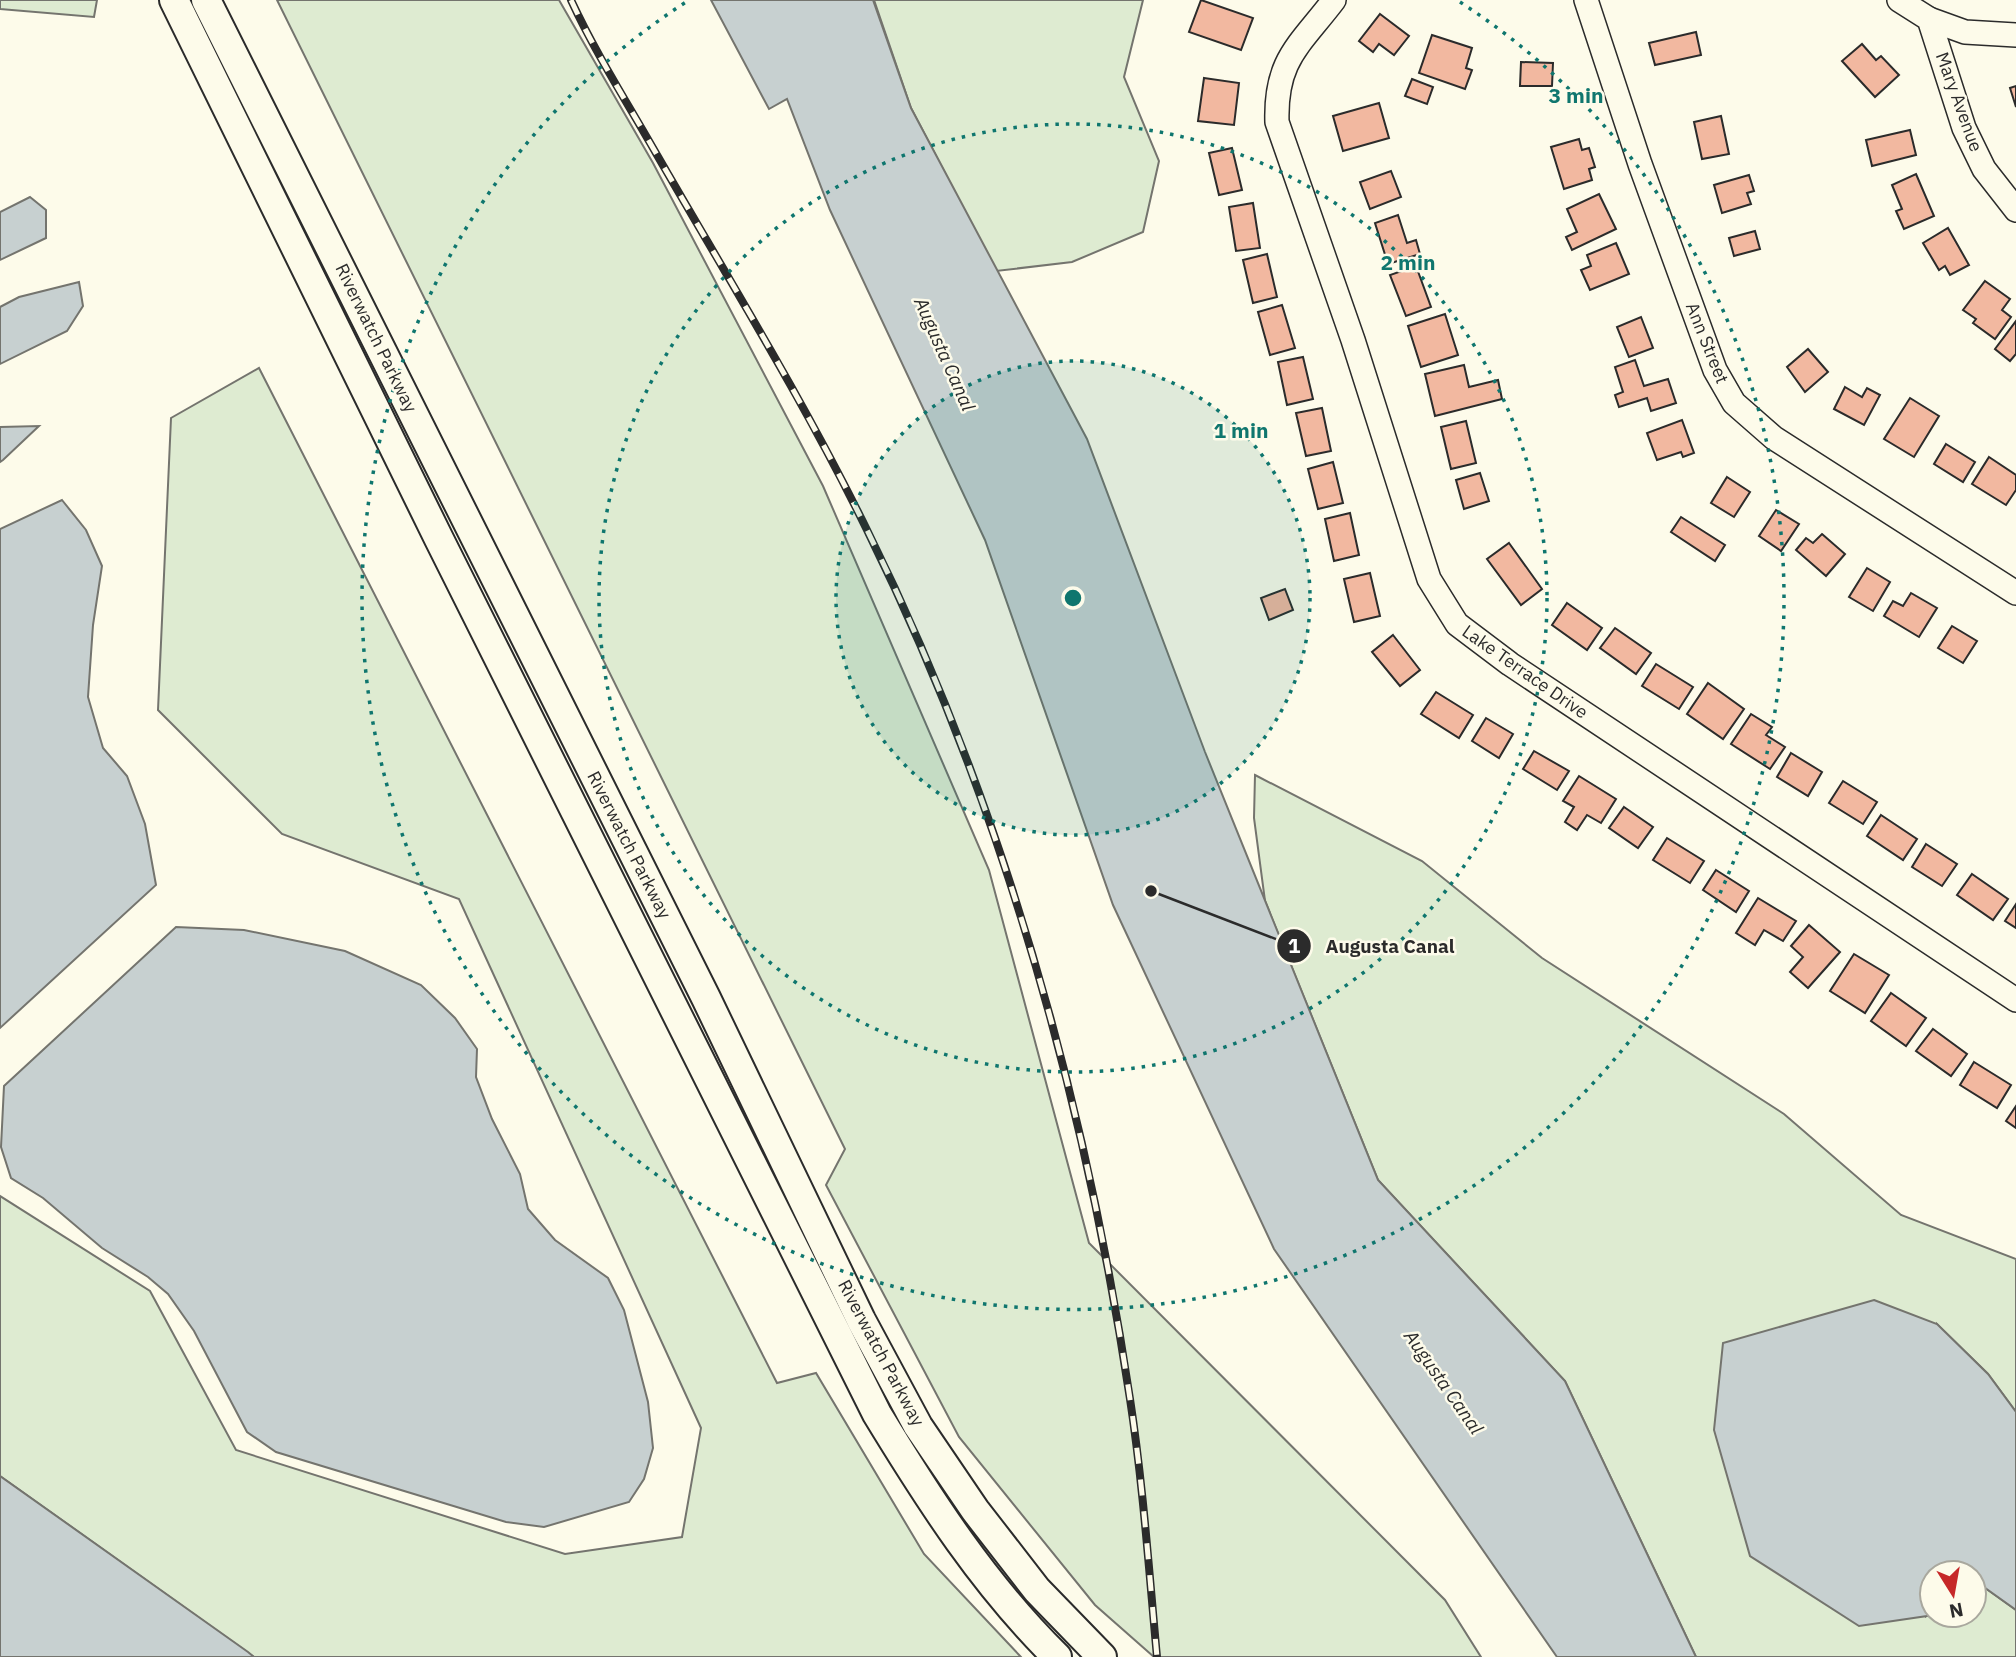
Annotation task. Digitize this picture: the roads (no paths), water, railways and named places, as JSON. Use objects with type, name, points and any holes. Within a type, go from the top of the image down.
[{"type":"main road","name":"Riverwatch Parkway","points":[[174,0],[439,539],[870,1402],[930,1500],[983,1576],[1057,1657]]},
{"type":"main road","name":"Riverwatch Parkway","points":[[206,0],[706,998],[862,1320],[925,1436],[975,1510],[1058,1612],[1102,1657]]},
{"type":"street","name":"Lake Terrace Drive","points":[[1335,0],[1285,63],[1276,91],[1277,122],[1353,340],[1429,579],[1457,624],[1510,664],[2016,1000]]},
{"type":"street","name":"Ann Street","points":[[1586,0],[1644,177],[1715,370],[1734,403],[1774,438],[2016,593]]},
{"type":"street","points":[[1899,0],[1929,19],[1965,32],[2016,35]]},
{"type":"street","name":"Mary Avenue","points":[[1929,19],[1964,128],[1984,169],[2016,210]]},
{"type":"water","points":[[711,0],[873,0],[911,108],[1087,439],[1205,752],[1378,1180],[1565,1381],[1696,1657],[1557,1657],[1274,1249],[1113,905],[985,540],[830,210],[787,99],[769,109]]},
{"type":"water","points":[[30,197],[46,210],[46,238],[0,260],[0,212]]},
{"type":"water","points":[[79,282],[83,306],[67,331],[0,364],[0,307],[19,297]]},
{"type":"water","points":[[39,426],[3,460],[0,462],[0,427]]},
{"type":"water","points":[[62,500],[86,530],[102,566],[93,625],[88,697],[103,748],[127,776],[145,824],[156,885],[0,1028],[0,529]]},
{"type":"water","points":[[176,927],[244,930],[345,951],[421,985],[455,1018],[477,1049],[476,1077],[492,1119],[520,1174],[528,1209],[555,1240],[608,1278],[624,1310],[648,1402],[653,1448],[644,1479],[629,1502],[544,1527],[506,1522],[276,1452],[247,1432],[194,1331],[168,1294],[148,1277],[102,1248],[43,1198],[11,1178],[1,1147],[4,1086]]},
{"type":"water","points":[[1874,1300],[1937,1324],[1988,1374],[2016,1412],[2016,1610],[1988,1590],[1988,1559],[1918,1559],[1918,1617],[1859,1626],[1750,1556],[1714,1430],[1723,1343]]},
{"type":"water","points":[[0,1476],[248,1652],[254,1657],[0,1657]]},
{"type":"railway","points":[[571,0],[600,57],[817,433],[867,530],[915,633],[959,739],[998,846],[1063,1064],[1111,1287],[1139,1463],[1157,1657]]},
{"type":"place","name":"Augusta Canal","points":[[1151,891]]}]
